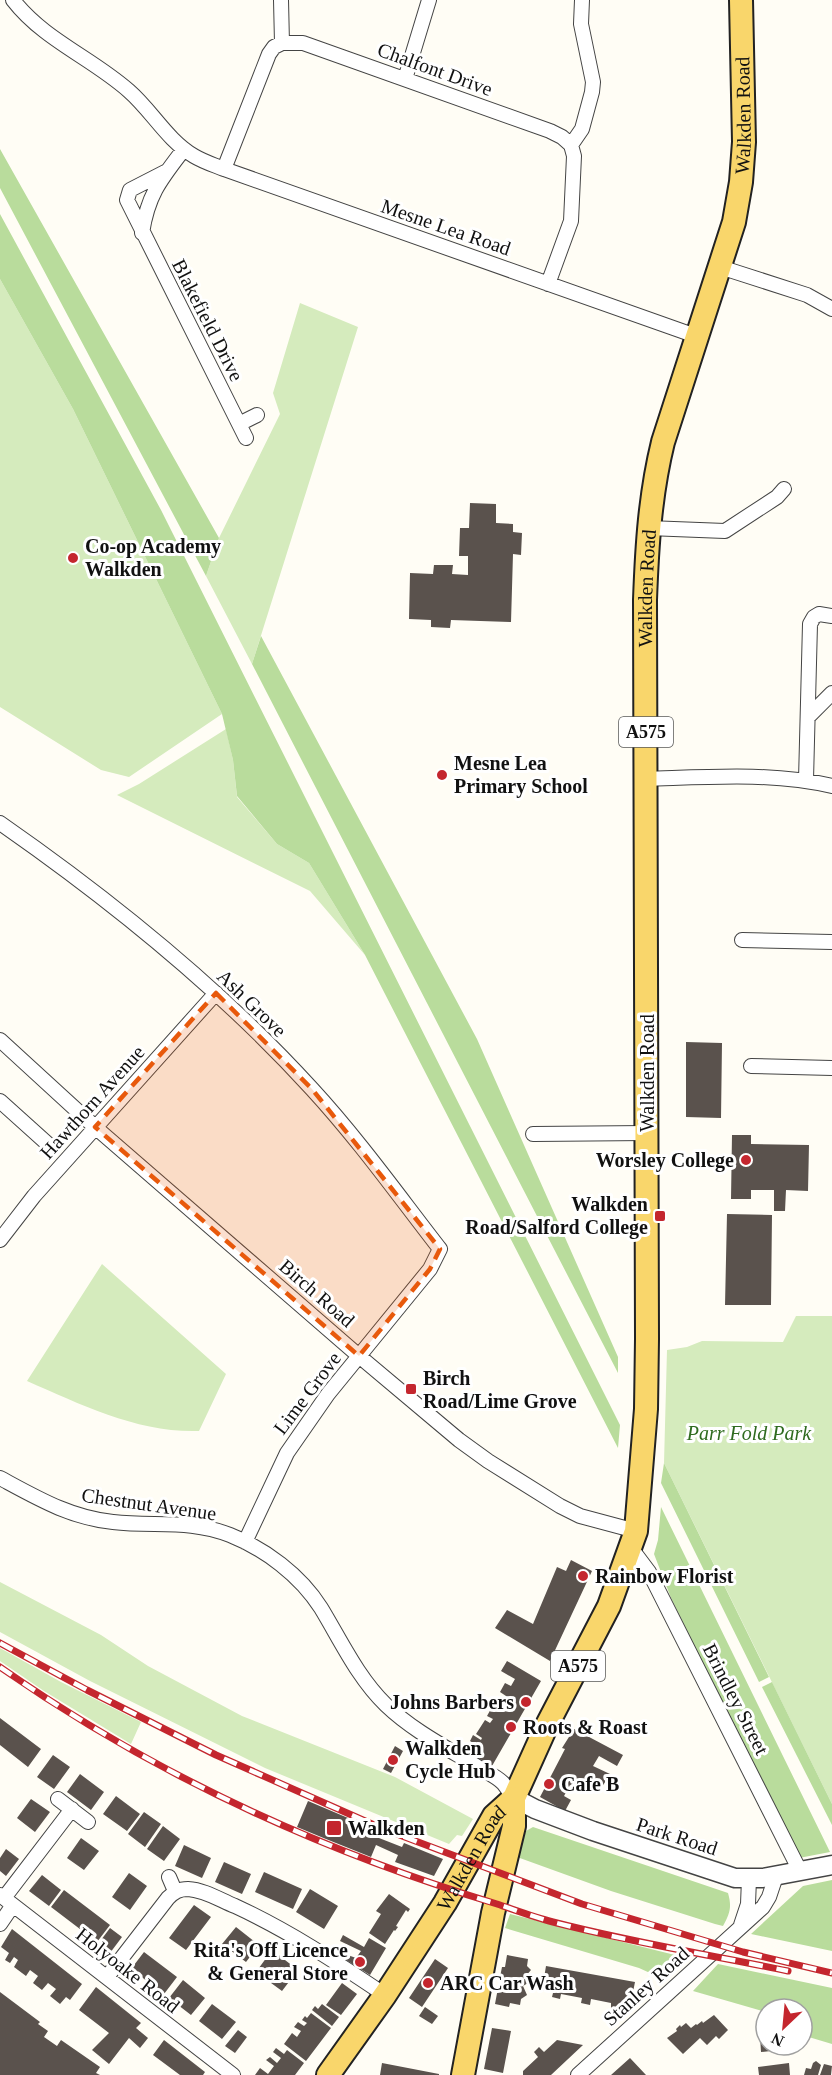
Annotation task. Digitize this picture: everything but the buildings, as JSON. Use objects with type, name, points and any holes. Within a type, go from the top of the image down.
[{"type":"main road","name":"Walkden Road","points":[[328,2075],[385,1995],[445,1903],[494,1816],[514,1798],[542,1736],[609,1606],[634,1540],[646,1409],[647,779],[645,634],[648,528],[660,454],[734,222],[741,182],[744,142],[741,0]]},
{"type":"main road","name":"A575","points":[[463,2075],[500,1881],[514,1826],[514,1798]]},
{"type":"main road","points":[[465,1868],[486,1870],[500,1881]]},
{"type":"street","name":"Mesne Lea Road","points":[[13,0],[54,39],[106,72],[130,91],[169,135],[194,156],[224,169],[696,336]]},
{"type":"street","points":[[224,169],[268,54],[282,43],[281,0]]},
{"type":"street","points":[[405,79],[429,0]]},
{"type":"street","points":[[548,284],[571,221],[574,156],[571,145],[582,129],[592,93],[581,24],[582,0]]},
{"type":"street","name":"Chalfont Drive","points":[[282,43],[303,43],[550,130],[571,145]]},
{"type":"street","name":"Blakefield Drive","points":[[142,232],[146,209],[154,191],[184,149]]},
{"type":"street","name":"Blakefield Drive","points":[[167,171],[130,190],[127,200],[246,438]]},
{"type":"street","points":[[720,267],[807,295],[832,309]]},
{"type":"street","points":[[239,424],[257,415]]},
{"type":"street","points":[[648,528],[725,531],[777,497],[784,489]]},
{"type":"street","points":[[806,780],[810,624],[819,614],[832,616]]},
{"type":"street","points":[[809,716],[832,693]]},
{"type":"street","points":[[647,779],[732,777],[806,780],[832,786]]},
{"type":"street","name":"Ash Grove","points":[[0,823],[102,896],[216,993],[312,1089],[440,1249]]},
{"type":"street","points":[[742,940],[832,942]]},
{"type":"street","name":"Hawthorn Avenue","points":[[0,1240],[34,1196],[216,993]]},
{"type":"street","name":"Birch Road","points":[[0,1040],[95,1127],[459,1440],[536,1492],[634,1540]]},
{"type":"street","points":[[751,1066],[832,1068]]},
{"type":"street","points":[[0,1101],[37,1125],[50,1146]]},
{"type":"street","points":[[533,1134],[647,1133]]},
{"type":"street","name":"Lime Grove","points":[[245,1542],[287,1453],[328,1394],[430,1269],[440,1249]]},
{"type":"street","name":"Chestnut Avenue","points":[[0,1478],[52,1506],[93,1519],[184,1524],[245,1542],[274,1559],[306,1588],[320,1606],[356,1669],[385,1704],[435,1741],[499,1780],[514,1798]]},
{"type":"street","name":"Brindley Street","points":[[634,1540],[800,1871]]},
{"type":"street","name":"Park Road","points":[[514,1798],[535,1809],[592,1831],[717,1873],[749,1879],[827,1866]]},
{"type":"street","points":[[58,1799],[88,1822]]},
{"type":"street","points":[[0,1924],[6,1899],[72,1809]]},
{"type":"street","name":"Stanley Road","points":[[578,2075],[763,1907],[776,1876]]},
{"type":"street","points":[[169,1877],[175,1891]]},
{"type":"street","points":[[741,1925],[748,1904],[749,1879]]},
{"type":"street","points":[[106,1977],[168,1898],[175,1891],[186,1889],[201,1891],[276,1925],[385,1995]]},
{"type":"street","name":"Holyoake Road","points":[[6,1899],[233,2075]]},
{"type":"highlighted area","points":[[216,993],[312,1089],[440,1249],[430,1269],[359,1356],[95,1127]]},
{"type":"green space","points":[[0,149],[219,538],[206,576],[0,188]]},
{"type":"green space","points":[[0,214],[161,510],[620,1425],[618,1448],[365,955],[309,863],[277,844],[237,796],[233,760],[222,714],[73,409],[0,279]]},
{"type":"green space","name":"Co-op Academy Walkden","points":[[0,279],[73,409],[222,714],[129,777],[101,770],[0,707]]},
{"type":"green space","points":[[300,303],[358,327],[252,664],[206,576],[219,538],[280,414],[273,393]]},
{"type":"green space","points":[[261,636],[477,1039],[618,1357],[618,1373],[252,664]]},
{"type":"green space","points":[[226,729],[233,760],[237,797],[277,844],[309,863],[365,955],[310,891],[117,795],[139,784]]},
{"type":"green space","points":[[102,1264],[226,1374],[199,1431],[154,1427],[111,1416],[27,1381]]},
{"type":"green space","name":"Parr Fold Park","points":[[796,1316],[832,1316],[832,1804],[664,1463],[667,1350],[687,1347],[702,1341],[783,1342]]},
{"type":"green space","points":[[664,1463],[769,1677],[759,1682],[661,1483]]},
{"type":"green space","points":[[661,1507],[830,1852],[799,1858],[671,1598],[654,1554],[658,1540]]},
{"type":"green space","points":[[0,1582],[101,1635],[148,1666],[242,1716],[395,1777],[473,1819],[462,1836],[457,1835],[449,1844],[265,1768],[90,1681],[0,1632]]},
{"type":"green space","points":[[0,1648],[141,1722],[131,1744],[0,1661]]},
{"type":"green space","points":[[772,1682],[832,1804],[832,1825],[762,1687]]},
{"type":"green space","points":[[533,1827],[728,1893],[729,1914],[723,1926],[715,1924],[611,1891],[517,1857],[526,1831]]},
{"type":"green space","points":[[832,1880],[832,1951],[751,1934],[803,1886]]},
{"type":"green space","points":[[510,1914],[687,1958],[661,1978],[639,1968],[505,1928]]},
{"type":"green space","points":[[718,1964],[832,1988],[832,2044],[814,2039],[814,1997],[754,1997],[754,2009],[693,1991]]},
{"type":"railway","points":[[0,1643],[216,1755],[381,1828],[582,1904],[743,1952],[832,1973]]},
{"type":"railway","points":[[0,1667],[58,1705],[177,1775],[302,1834],[366,1860],[553,1922],[788,1971]]},
{"type":"place","name":"Co-op Academy Walkden","points":[[73,558]]},
{"type":"place","name":"Mesne Lea Primary School","points":[[442,775]]},
{"type":"place","name":"Worsley College","points":[[746,1160]]},
{"type":"place","name":"Walkden Road/Salford College","points":[[660,1216]]},
{"type":"place","name":"Birch Road/Lime Grove","points":[[411,1389]]},
{"type":"place","name":"Rainbow Florist","points":[[583,1576]]},
{"type":"place","name":"Johns Barbers","points":[[526,1702]]},
{"type":"place","name":"Roots & Roast","points":[[511,1727]]},
{"type":"place","name":"Walkden Cycle Hub","points":[[393,1760]]},
{"type":"place","name":"Cafe B","points":[[549,1784]]},
{"type":"place","name":"Walkden","points":[[334,1828]]},
{"type":"place","name":"Rita's Off Licence & General Store","points":[[360,1962]]},
{"type":"place","name":"ARC Car Wash","points":[[428,1983]]}]
